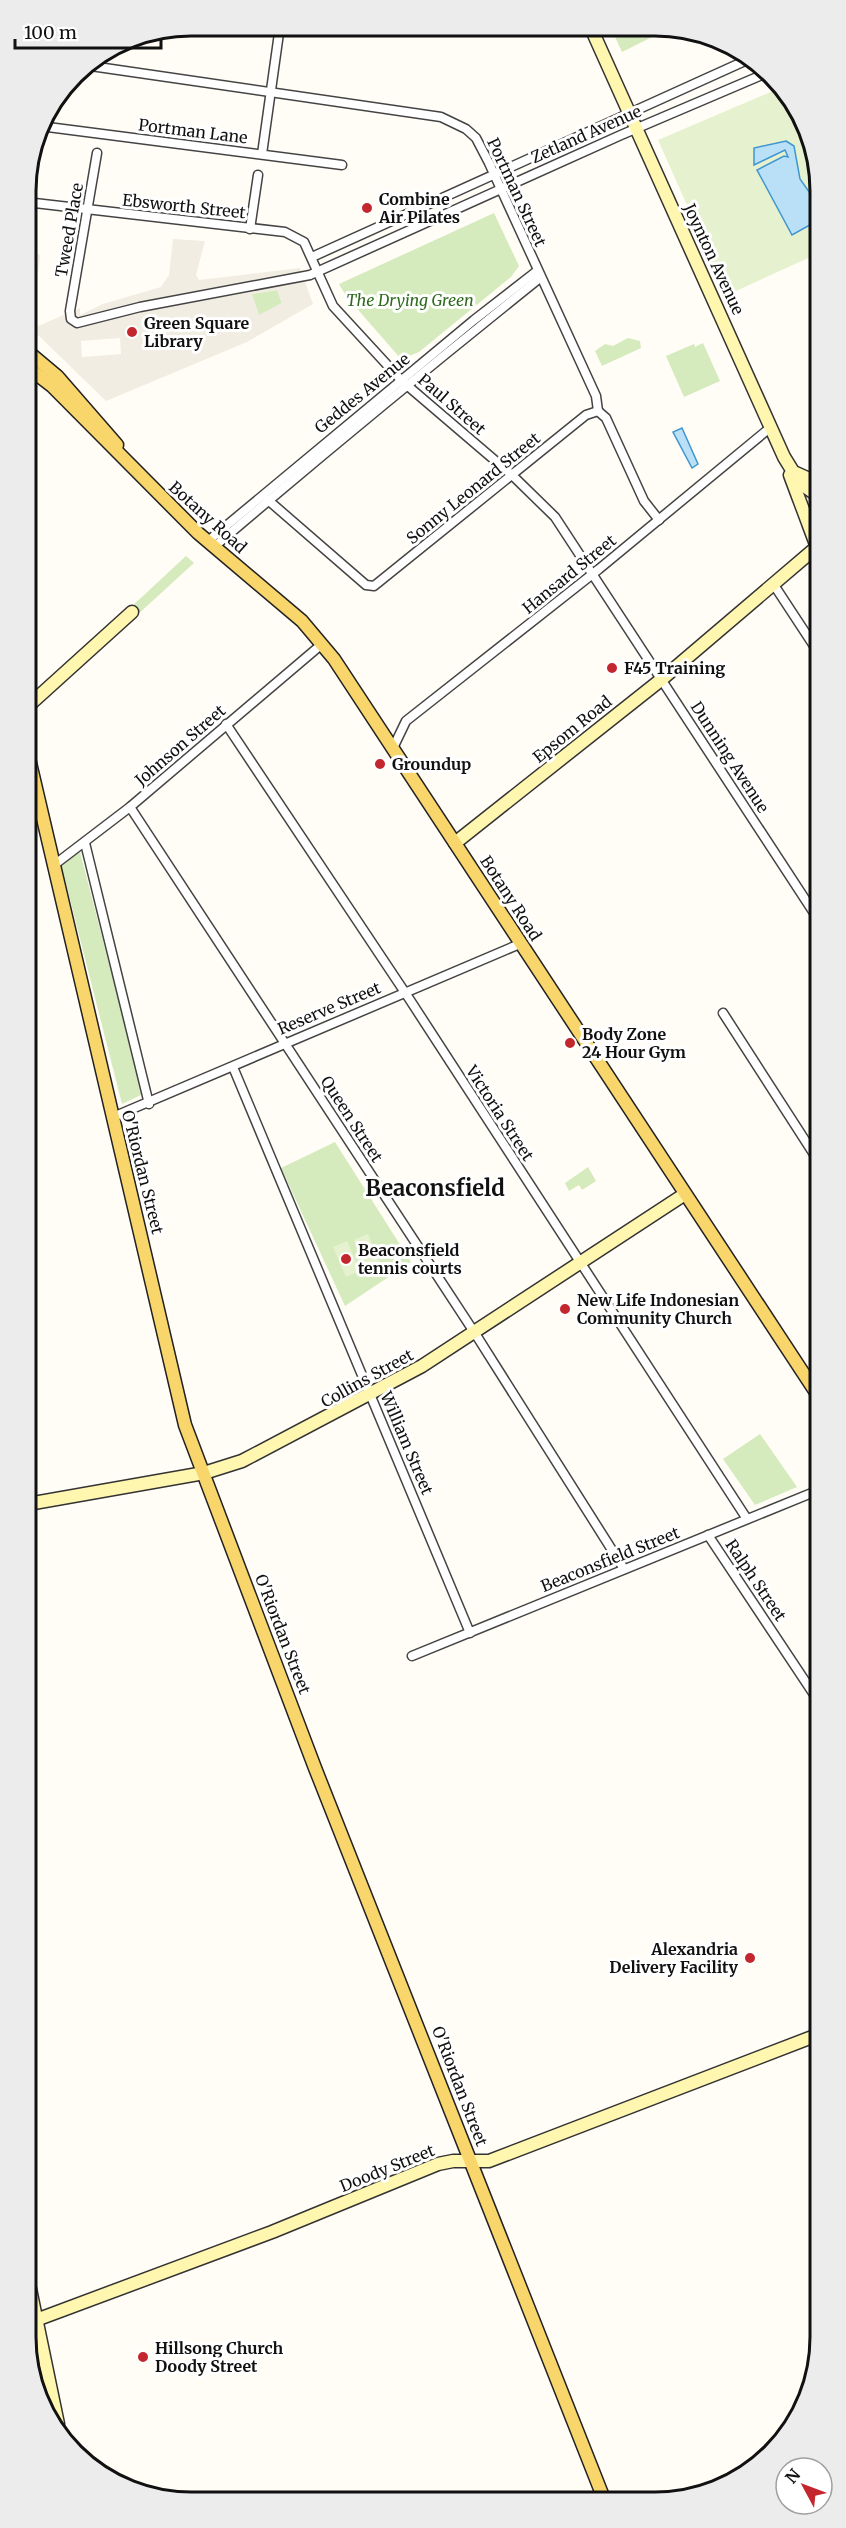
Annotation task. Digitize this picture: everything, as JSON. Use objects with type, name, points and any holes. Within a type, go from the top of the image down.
[{"type":"main road","name":"Botany Road","points":[[36,359],[64,384],[105,429],[125,459]]},
{"type":"main road","name":"Botany Road","points":[[36,374],[52,386],[95,433],[212,544],[302,621],[322,644],[522,943],[810,1384]]},
{"type":"main road","name":"O'Riordan Street","points":[[36,788],[183,1418],[315,1768],[601,2492]]},
{"type":"street","points":[[262,154],[278,36]]},
{"type":"street","name":"Joynton Avenue","points":[[595,36],[784,457],[800,483],[810,490]]},
{"type":"street","name":"Zetland Avenue","points":[[312,257],[741,63]]},
{"type":"street","name":"Portman Street","points":[[98,67],[408,112],[456,122],[476,138],[502,188],[596,396],[598,411],[606,418],[646,504],[659,520]]},
{"type":"street","name":"Zetland Avenue","points":[[70,311],[71,319],[79,322],[140,307],[318,272],[636,128],[759,76]]},
{"type":"street","name":"Portman Lane","points":[[50,127],[342,165]]},
{"type":"street","name":"Tweed Place","points":[[70,311],[87,211],[91,201],[97,153]]},
{"type":"street","points":[[250,229],[258,175]]},
{"type":"street","name":"Ebsworth Street","points":[[36,203],[285,232],[297,236],[304,242],[318,272]]},
{"type":"street","name":"Paul Street","points":[[318,272],[333,306],[405,383],[512,475],[558,521]]},
{"type":"street","name":"Geddes Avenue","points":[[212,544],[539,274]]},
{"type":"street","name":"Geddes Avenue","points":[[212,544],[268,500],[405,383]]},
{"type":"street","name":"Sonny Leonard Street","points":[[268,500],[366,585],[372,586],[380,582],[586,415],[598,411]]},
{"type":"street","name":"Hansard Street","points":[[393,748],[406,721],[593,574],[771,427]]},
{"type":"street","points":[[784,457],[810,528]]},
{"type":"street","points":[[792,471],[810,479]]},
{"type":"street","name":"Dunning Avenue","points":[[558,521],[810,907]]},
{"type":"street","name":"Epsom Road","points":[[455,843],[662,679],[810,553]]},
{"type":"street","points":[[774,585],[810,640]]},
{"type":"street","points":[[36,699],[132,612]]},
{"type":"street","name":"Johnson Street","points":[[54,865],[130,807],[322,644]]},
{"type":"street","name":"Victoria Street","points":[[226,724],[405,992],[747,1519]]},
{"type":"street","name":"Queen Street","points":[[130,807],[286,1042],[624,1569]]},
{"type":"street","points":[[85,843],[149,1104]]},
{"type":"street","name":"Reserve Street","points":[[113,1117],[149,1104],[286,1042],[522,943]]},
{"type":"street","points":[[723,1013],[810,1148]]},
{"type":"street","name":"William Street","points":[[233,1067],[470,1633]]},
{"type":"street","name":"Collins Street","points":[[36,1503],[204,1473],[242,1461],[371,1395],[422,1366],[685,1194]]},
{"type":"street","name":"Beaconsfield Street","points":[[412,1656],[810,1494]]},
{"type":"street","name":"Ralph Street","points":[[708,1535],[810,1688]]},
{"type":"street","name":"Doody Street","points":[[36,2320],[272,2232],[438,2164],[453,2161],[489,2161],[810,2038]]},
{"type":"street","points":[[36,2320],[55,2412]]},
{"type":"green space","points":[[615,36],[654,36],[622,52]]},
{"type":"green space","points":[[773,91],[794,122],[807,161],[810,191],[810,257],[727,295],[658,140]]},
{"type":"green space","name":"The Drying Green","points":[[494,213],[519,266],[511,277],[419,352],[401,359],[346,296],[339,284]]},
{"type":"green space","points":[[277,290],[282,303],[259,316],[251,294]]},
{"type":"green space","points":[[628,338],[640,341],[641,348],[602,366],[595,351],[605,344],[613,346]]},
{"type":"green space","points":[[703,343],[720,381],[684,397],[666,356],[694,344],[695,347]]},
{"type":"green space","points":[[186,556],[194,563],[136,616],[129,609]]},
{"type":"green space","points":[[80,852],[143,1094],[122,1104],[60,860]]},
{"type":"green space","points":[[335,1142],[411,1262],[345,1306],[281,1168]]},
{"type":"green space","points":[[588,1167],[596,1181],[582,1190],[579,1185],[569,1191],[565,1183]]},
{"type":"green space","name":"Beaconsfield tennis courts","points":[[368,1234],[380,1264],[366,1270],[354,1240]]},
{"type":"green space","name":"Beaconsfield tennis courts","points":[[347,1241],[360,1271],[346,1277],[333,1247]]},
{"type":"green space","points":[[760,1434],[797,1487],[755,1505],[723,1459]]},
{"type":"shaded area","points":[[173,239],[205,241],[196,275],[199,280],[300,268],[313,304],[247,342],[106,401],[38,335],[36,336],[36,326],[80,308],[80,315],[103,304],[161,287],[169,275]],"holes":[[[277,290],[282,303],[259,315],[252,294]],[[120,338],[121,354],[82,357],[81,341]]]},
{"type":"shaded area","points":[[36,254],[40,257],[36,289]]},
{"type":"water","points":[[786,141],[794,146],[800,179],[810,193],[810,225],[792,235],[757,170],[784,156],[788,157],[785,150],[754,165],[754,148]]},
{"type":"water","points":[[682,428],[698,464],[692,468],[673,432]]},
{"type":"place","name":"Combine Air Pilates","points":[[367,208]]},
{"type":"place","name":"Green Square Library","points":[[132,332]]},
{"type":"place","name":"F45 Training","points":[[612,668]]},
{"type":"place","name":"Groundup","points":[[380,764]]},
{"type":"place","name":"Body Zone 24 Hour Gym","points":[[570,1043]]},
{"type":"place","name":"Beaconsfield tennis courts","points":[[346,1259]]},
{"type":"place","name":"New Life Indonesian Community Church","points":[[565,1309]]},
{"type":"place","name":"Alexandria Delivery Facility","points":[[750,1958]]},
{"type":"place","name":"Hillsong Church Doody Street","points":[[143,2357]]},
{"type":"district","name":"Beaconsfield","points":[[435,1188]]}]
